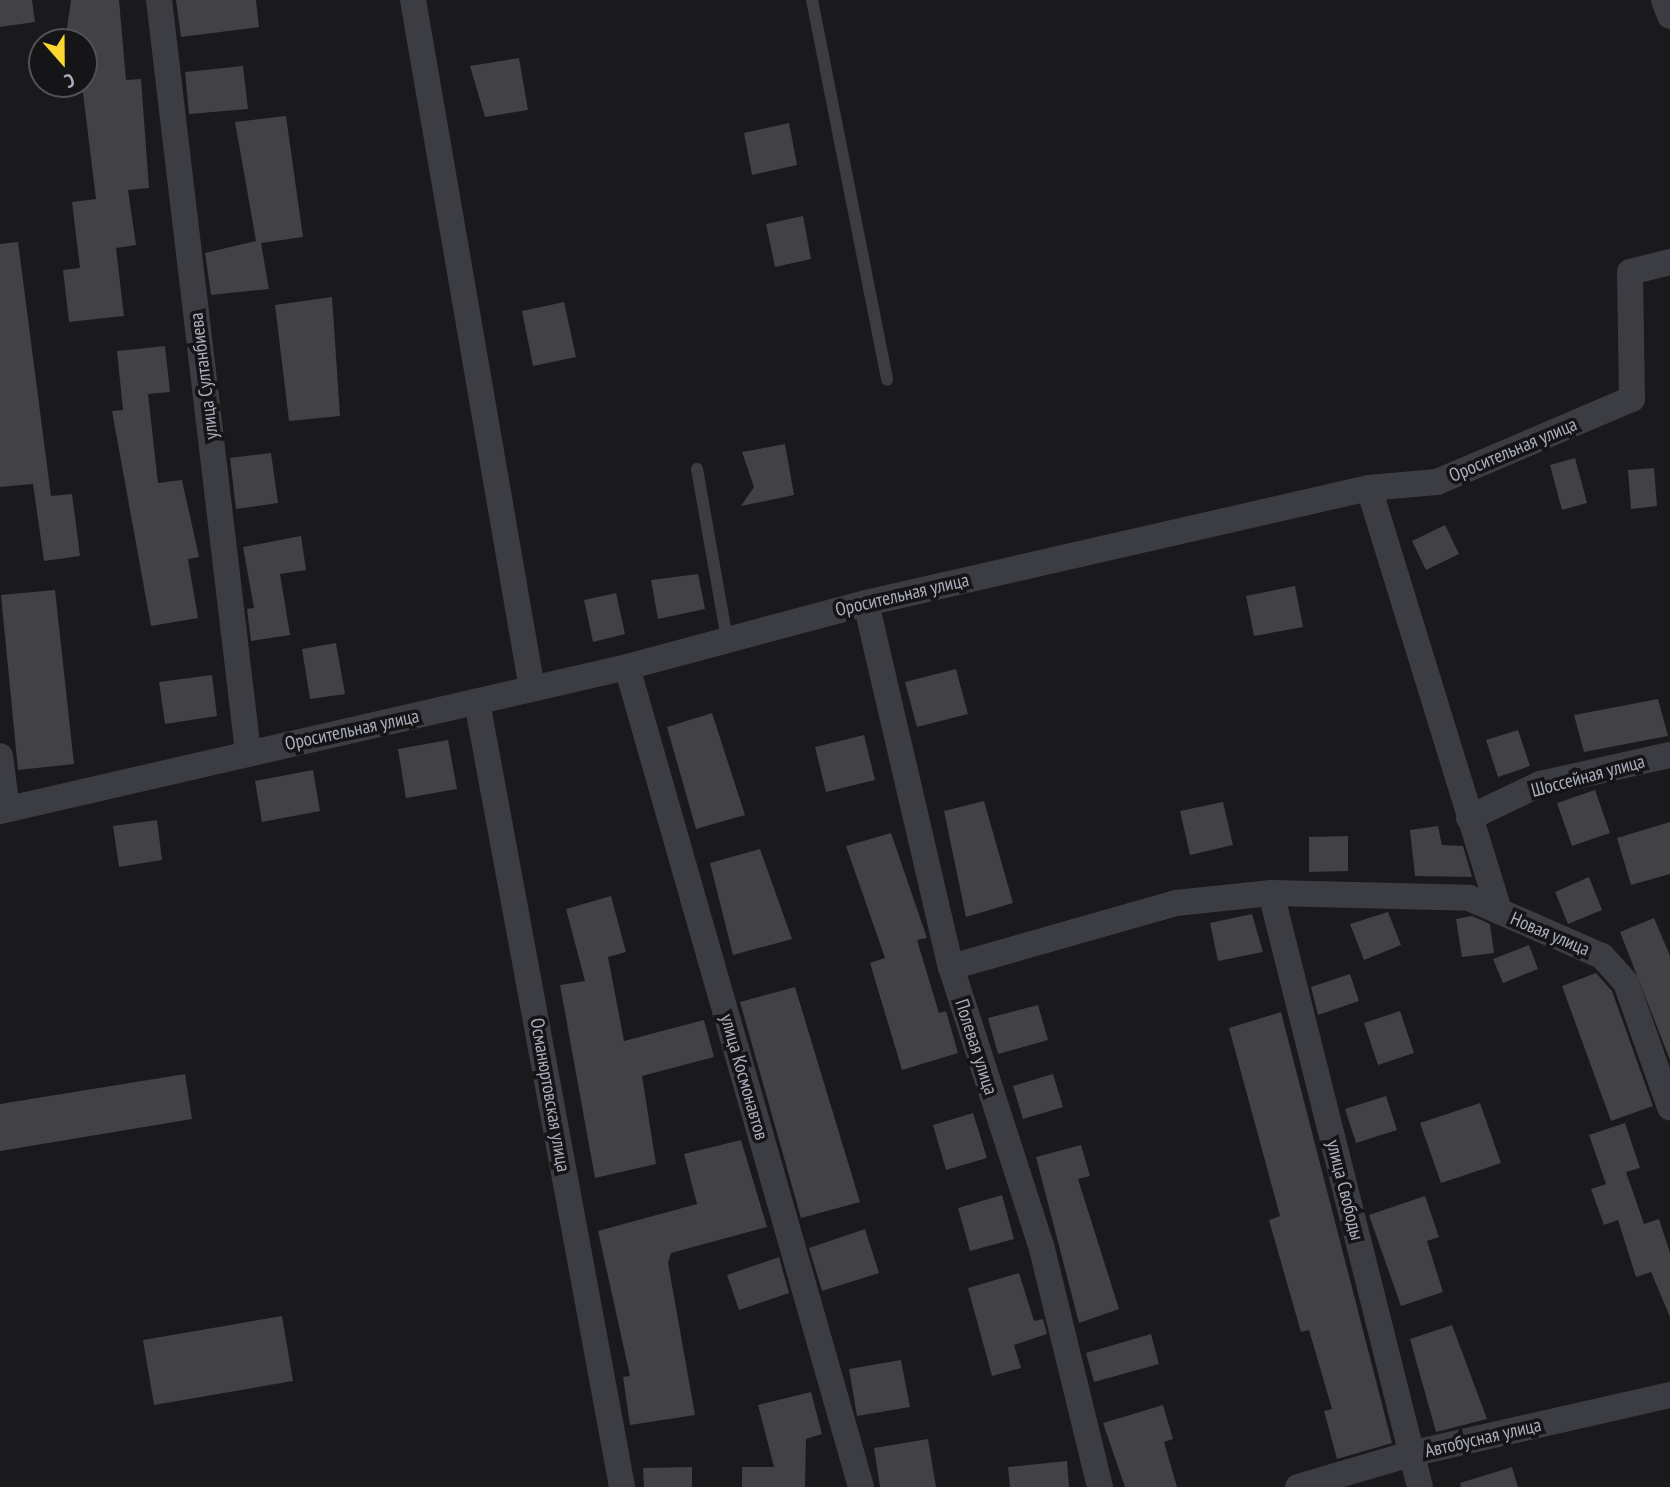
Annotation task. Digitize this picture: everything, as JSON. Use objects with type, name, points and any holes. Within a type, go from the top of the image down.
[{"type":"street","name":"улица Султанбиева","points":[[159,0],[248,752]]},
{"type":"street","points":[[413,0],[532,689]]},
{"type":"street","points":[[1664,0],[1670,16]]},
{"type":"street","name":"Оросительная улица","points":[[3,810],[627,667],[866,603],[1368,488],[1437,482],[1632,399],[1630,272],[1670,262]]},
{"type":"street","points":[[1368,488],[1499,911]]},
{"type":"street","name":"Полевая улица","points":[[866,603],[951,967],[1042,1249],[1100,1487]]},
{"type":"street","name":"улица Космонавтов","points":[[627,667],[861,1487]]},
{"type":"street","name":"Османюртовская улица","points":[[477,702],[622,1487]]},
{"type":"street","name":"Шоссейная улица","points":[[1469,818],[1540,784],[1670,755]]},
{"type":"street","points":[[0,756],[3,810]]},
{"type":"street","name":"Новая улица","points":[[951,967],[1175,903],[1271,893],[1469,898],[1602,956],[1626,984],[1670,1107]]},
{"type":"street","name":"улица Свободы","points":[[1271,893],[1420,1487]]},
{"type":"street","name":"Автобусная улица","points":[[1298,1487],[1410,1454],[1670,1395]]},
{"type":"lane","points":[[812,0],[887,380]]},
{"type":"lane","points":[[697,468],[727,640]]},
{"type":"building","points":[[0,0],[32,0],[35,22],[0,27]]},
{"type":"building","points":[[71,0],[119,0],[126,80],[141,79],[149,188],[128,190],[136,245],[116,248],[124,316],[69,322],[63,270],[80,268],[72,202],[96,199],[84,98],[98,98],[98,28],[67,28]]},
{"type":"building","points":[[176,0],[256,0],[259,27],[181,37]]},
{"type":"building","points":[[519,58],[528,110],[485,117],[470,66]]},
{"type":"building","points":[[243,66],[248,109],[189,114],[185,72]]},
{"type":"building","points":[[286,116],[303,237],[261,243],[269,289],[211,295],[205,253],[256,241],[235,122]]},
{"type":"building","points":[[789,123],[797,165],[752,175],[744,133]]},
{"type":"building","points":[[803,216],[811,259],[775,267],[766,224]]},
{"type":"building","points":[[18,242],[51,496],[72,494],[80,556],[44,561],[33,484],[0,487],[0,244]]},
{"type":"building","points":[[332,297],[340,416],[289,421],[275,305]]},
{"type":"building","points":[[564,302],[576,357],[533,366],[522,311]]},
{"type":"building","points":[[165,346],[170,392],[148,394],[158,483],[182,480],[199,557],[188,559],[198,618],[151,626],[112,411],[123,410],[117,351]]},
{"type":"building","points":[[785,444],[794,495],[741,506],[754,487],[742,452]]},
{"type":"building","points":[[271,453],[278,503],[236,509],[230,458]]},
{"type":"building","points":[[1575,458],[1587,503],[1562,510],[1550,465]]},
{"type":"building","points":[[1654,468],[1657,506],[1631,509],[1628,470]]},
{"type":"building","points":[[1445,525],[1459,554],[1426,570],[1412,541]]},
{"type":"building","points":[[301,536],[306,570],[280,574],[290,635],[251,641],[247,609],[254,608],[243,547]]},
{"type":"building","points":[[698,574],[705,609],[658,619],[651,580]]},
{"type":"building","points":[[1295,586],[1303,627],[1254,636],[1246,596]]},
{"type":"building","points":[[55,590],[74,764],[18,770],[1,595]]},
{"type":"building","points":[[616,593],[625,634],[593,642],[584,600]]},
{"type":"building","points":[[336,643],[345,694],[310,699],[302,649]]},
{"type":"building","points":[[956,669],[968,714],[917,727],[905,682]]},
{"type":"building","points":[[212,675],[217,716],[165,724],[159,682]]},
{"type":"building","points":[[1658,699],[1668,736],[1584,752],[1574,715]]},
{"type":"building","points":[[712,713],[745,815],[696,829],[667,727]]},
{"type":"building","points":[[1518,730],[1530,766],[1498,777],[1486,740]]},
{"type":"building","points":[[864,735],[875,780],[826,792],[815,747]]},
{"type":"building","points":[[448,740],[457,789],[406,798],[398,749]]},
{"type":"building","points":[[313,770],[320,811],[262,822],[255,781]]},
{"type":"building","points":[[1595,790],[1610,833],[1572,846],[1557,803]]},
{"type":"building","points":[[984,801],[1013,903],[966,917],[944,811]]},
{"type":"building","points":[[1223,802],[1233,845],[1190,855],[1180,811]]},
{"type":"building","points":[[157,820],[162,860],[119,867],[113,826]]},
{"type":"building","points":[[1670,822],[1670,874],[1631,885],[1617,838]]},
{"type":"building","points":[[1438,826],[1442,845],[1463,846],[1472,877],[1415,876],[1410,830]]},
{"type":"building","points":[[891,833],[927,938],[917,940],[939,1013],[946,1011],[958,1053],[902,1070],[870,963],[885,958],[846,846]]},
{"type":"building","points":[[1348,836],[1348,871],[1309,872],[1309,837]]},
{"type":"building","points":[[760,849],[792,939],[733,955],[710,863]]},
{"type":"building","points":[[1589,877],[1602,910],[1568,924],[1555,892]]},
{"type":"building","points":[[611,896],[626,952],[608,957],[624,1041],[704,1020],[714,1057],[642,1076],[656,1164],[595,1178],[560,985],[585,981],[566,909]]},
{"type":"building","points":[[1388,912],[1401,945],[1364,960],[1350,924]]},
{"type":"building","points":[[1252,914],[1263,952],[1218,961],[1210,923]]},
{"type":"building","points":[[1472,916],[1490,924],[1494,953],[1462,957],[1456,919]]},
{"type":"building","points":[[1654,918],[1670,956],[1670,1060],[1620,932]]},
{"type":"building","points":[[1529,945],[1538,969],[1503,983],[1493,959]]},
{"type":"building","points":[[1596,973],[1612,991],[1653,1106],[1611,1121],[1562,986]]},
{"type":"building","points":[[1350,974],[1359,1001],[1318,1015],[1311,987]]},
{"type":"building","points":[[795,987],[860,1202],[801,1218],[740,1002]]},
{"type":"building","points":[[1038,1005],[1048,1040],[998,1054],[988,1018]]},
{"type":"building","points":[[1400,1011],[1414,1053],[1378,1065],[1364,1023]]},
{"type":"building","points":[[1281,1012],[1392,1443],[1337,1459],[1324,1411],[1332,1409],[1309,1330],[1301,1332],[1269,1220],[1280,1216],[1229,1028]]},
{"type":"building","points":[[185,1074],[192,1119],[0,1151],[0,1104]]},
{"type":"building","points":[[1053,1074],[1063,1107],[1023,1119],[1013,1086]]},
{"type":"building","points":[[1386,1096],[1397,1130],[1356,1143],[1345,1109]]},
{"type":"building","points":[[1480,1103],[1501,1163],[1441,1183],[1420,1123]]},
{"type":"building","points":[[973,1113],[987,1158],[946,1170],[933,1125]]},
{"type":"building","points":[[1625,1123],[1640,1168],[1626,1172],[1644,1224],[1659,1219],[1670,1253],[1670,1317],[1651,1272],[1636,1277],[1618,1220],[1604,1225],[1591,1189],[1606,1184],[1589,1135]]},
{"type":"building","points":[[741,1140],[767,1227],[671,1253],[668,1263],[695,1415],[630,1425],[623,1377],[630,1376],[598,1231],[697,1204],[684,1154]]},
{"type":"building","points":[[1081,1145],[1090,1176],[1078,1179],[1119,1309],[1079,1323],[1036,1157]]},
{"type":"building","points":[[1002,1195],[1014,1239],[970,1251],[958,1208]]},
{"type":"building","points":[[1425,1196],[1439,1237],[1427,1241],[1443,1292],[1401,1306],[1369,1215]]},
{"type":"building","points":[[865,1229],[879,1273],[822,1291],[809,1248]]},
{"type":"building","points":[[779,1257],[789,1293],[739,1310],[727,1275]]},
{"type":"building","points":[[1019,1273],[1034,1321],[1043,1319],[1047,1334],[1014,1345],[1021,1368],[992,1376],[968,1288]]},
{"type":"building","points":[[282,1316],[293,1381],[154,1405],[143,1340]]},
{"type":"building","points":[[1452,1325],[1487,1419],[1436,1432],[1410,1339]]},
{"type":"building","points":[[1151,1334],[1159,1364],[1094,1382],[1086,1353]]},
{"type":"building","points":[[901,1360],[910,1407],[857,1416],[849,1369]]},
{"type":"building","points":[[811,1392],[822,1434],[806,1439],[805,1487],[742,1487],[742,1467],[774,1467],[758,1405]]},
{"type":"building","points":[[1163,1405],[1173,1439],[1164,1442],[1177,1487],[1125,1487],[1103,1423]]},
{"type":"building","points":[[928,1439],[936,1487],[880,1487],[874,1448]]},
{"type":"building","points":[[1067,1461],[1069,1487],[1010,1487],[1008,1467]]},
{"type":"building","points":[[692,1467],[692,1487],[644,1487],[643,1468]]},
{"type":"building","points":[[1512,1467],[1518,1487],[1461,1487],[1460,1483]]}]
